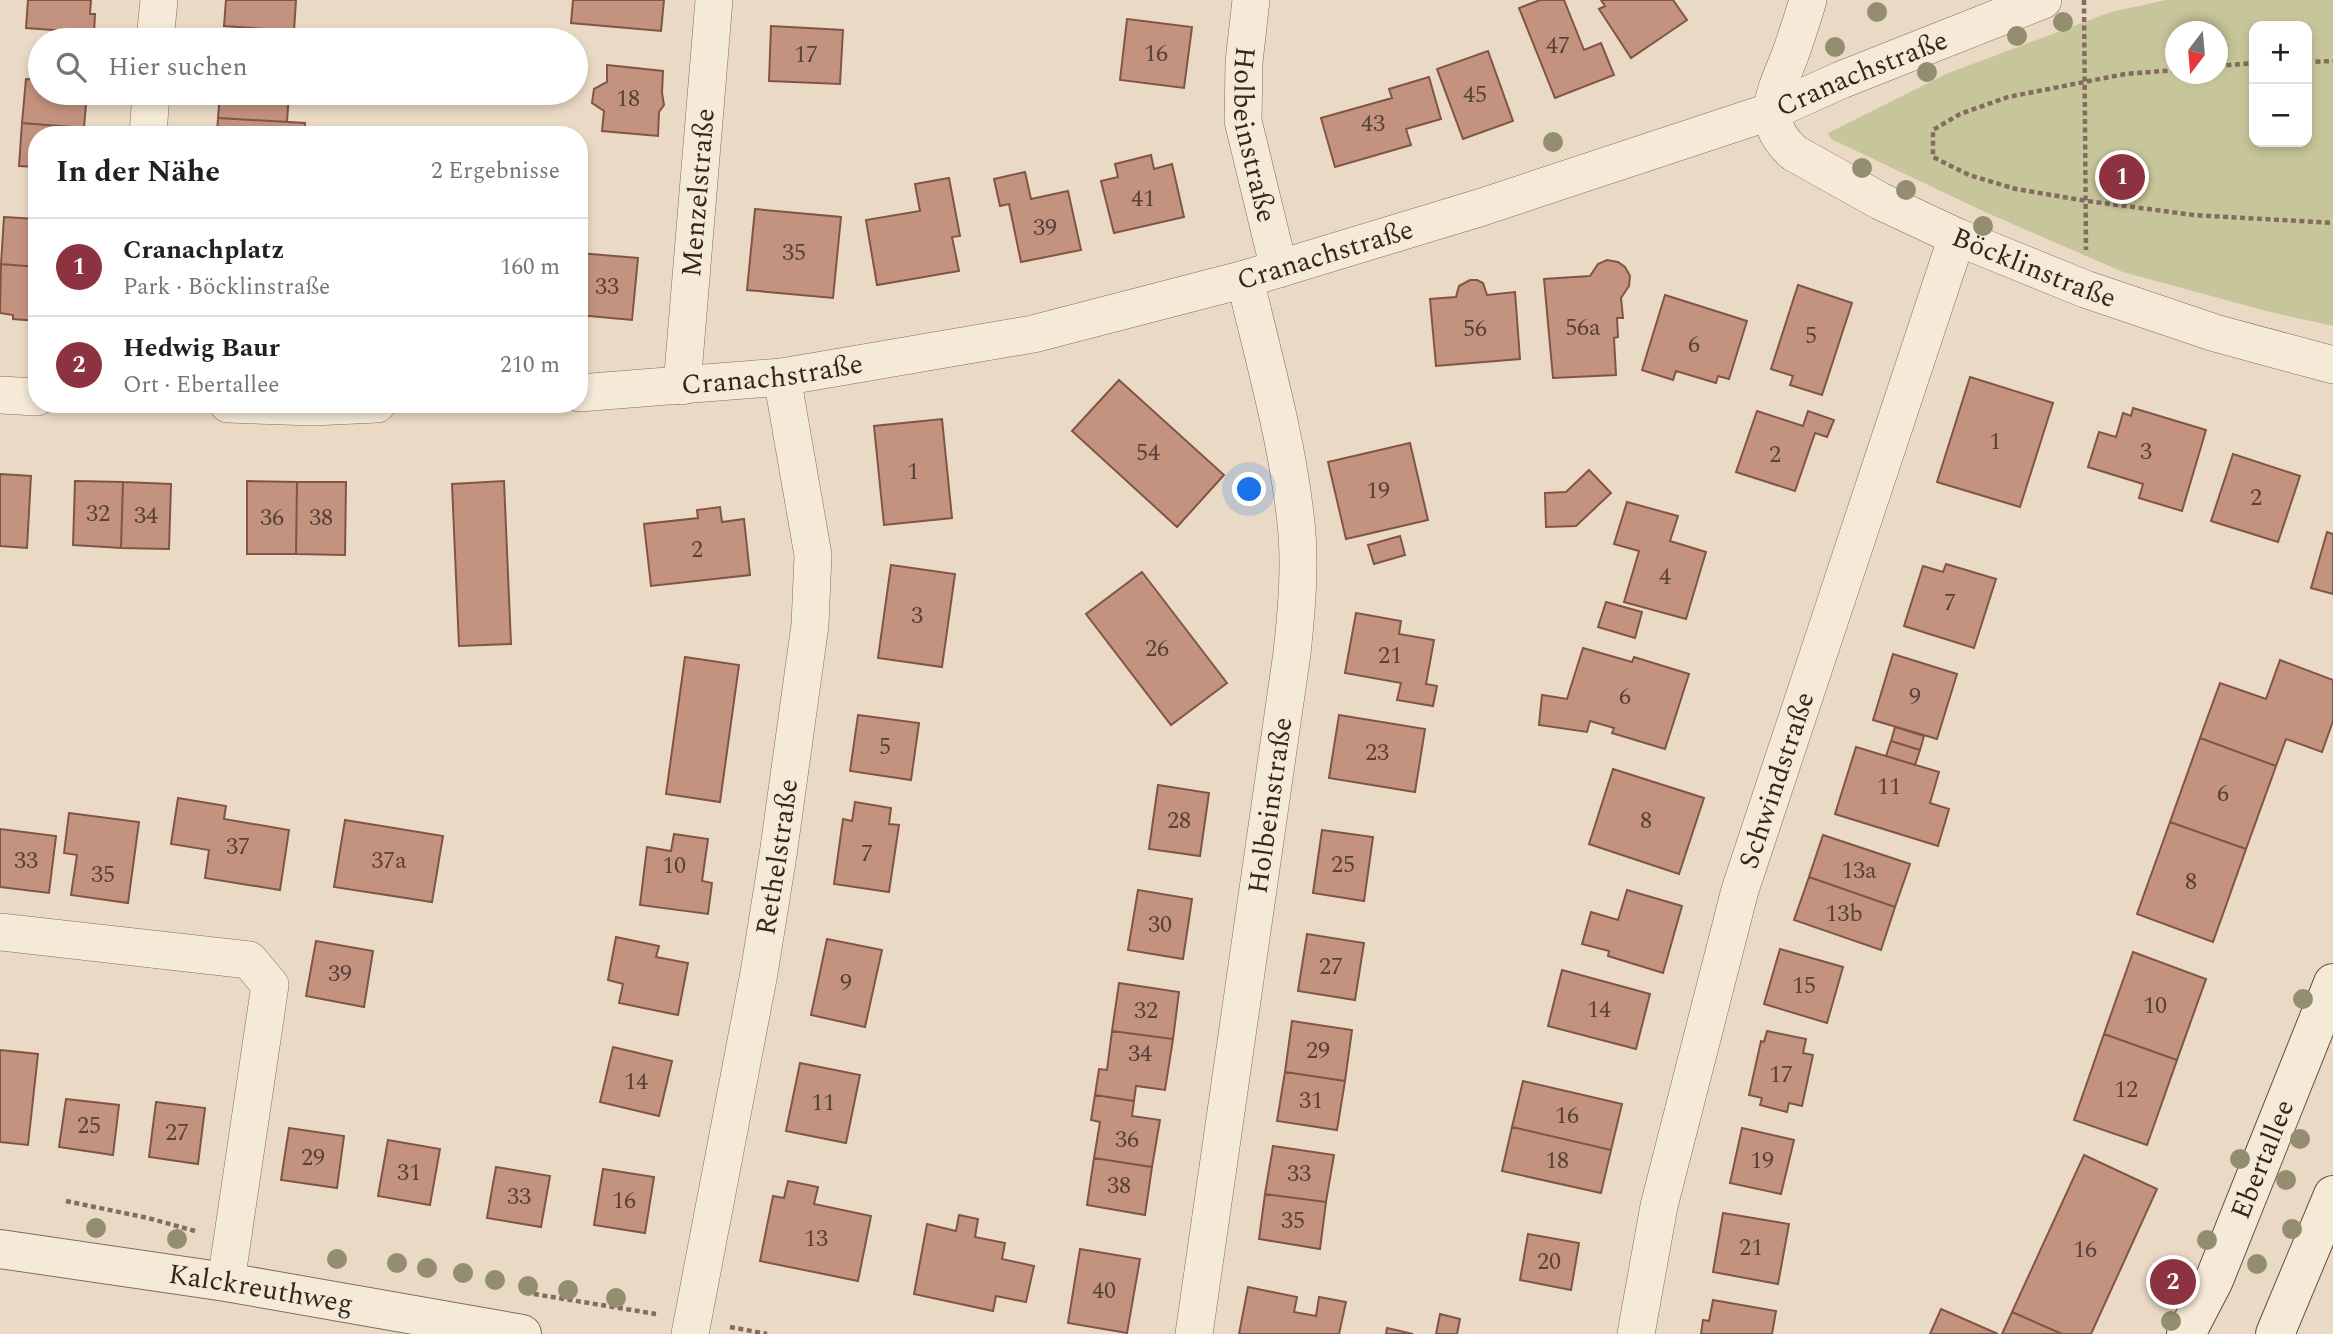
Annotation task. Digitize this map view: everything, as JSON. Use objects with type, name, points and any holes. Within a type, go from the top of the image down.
[{"type":"street","points":[[156,28],[159,0]]},
{"type":"street","name":"Menzelstraße","points":[[682,386],[714,0]]},
{"type":"street","name":"Holbeinstraße","points":[[1194,1334],[1292,653],[1298,594],[1298,543],[1243,121],[1244,62],[1251,0]]},
{"type":"street","points":[[1772,111],[1777,85],[1808,0]]},
{"type":"street","name":"Cranachstraße","points":[[588,392],[782,377],[1034,334],[1262,274],[1479,208],[1772,111],[1841,80],[2043,0]]},
{"type":"street","points":[[149,126],[150,105]]},
{"type":"street","name":"Böcklinstraße","points":[[1772,111],[1778,135],[1794,153],[1880,201],[1957,237],[2085,289],[2215,333],[2333,365]]},
{"type":"street","name":"Schwindstraße","points":[[1636,1334],[1659,1206],[1740,890],[1957,237]]},
{"type":"street","name":"Rethelstraße","points":[[705,1330],[778,855],[810,625],[813,555],[782,377]]},
{"type":"street","points":[[0,395],[28,397]]},
{"type":"street","points":[[0,932],[249,960],[270,985],[226,1282]]},
{"type":"street","name":"Ebertallee","points":[[2186,1334],[2214,1280],[2333,983]]},
{"type":"street","points":[[2275,1334],[2333,1195]]},
{"type":"street","name":"Kalckreuthweg","points":[[0,1251],[226,1282],[472,1329],[522,1334]]},
{"type":"path","points":[[2084,0],[2087,201],[2085,289]]},
{"type":"path","points":[[2312,62],[2333,61]]},
{"type":"path","points":[[2228,65],[2249,63]]},
{"type":"path","points":[[2165,71],[2125,74],[2008,97],[1960,114],[1933,131],[1933,157],[1969,175],[2016,189],[2087,201],[2194,215],[2333,223]]},
{"type":"path","points":[[66,1201],[148,1218],[206,1234]]},
{"type":"path","points":[[705,1330],[767,1334]]},
{"type":"green space","points":[[2166,0],[2333,0],[2333,326],[2270,312],[2123,272],[1985,212],[1831,139],[1828,133],[1946,74],[2111,12]]},
{"type":"building","points":[[28,0],[91,0],[90,14],[95,14],[94,28],[26,28]]},
{"type":"building","points":[[226,0],[296,0],[294,28],[224,26]]},
{"type":"building","points":[[573,0],[664,0],[661,31],[571,23]]},
{"type":"building","points":[[1540,0],[1564,0],[1584,50],[1601,43],[1614,75],[1555,98],[1519,8]]},
{"type":"building","points":[[1601,0],[1673,0],[1687,20],[1631,58],[1599,9],[1605,6]]},
{"type":"building","points":[[1127,19],[1192,27],[1184,88],[1120,80]]},
{"type":"building","points":[[771,26],[843,30],[840,84],[769,81]]},
{"type":"building","points":[[1488,51],[1513,121],[1463,139],[1437,69]]},
{"type":"building","points":[[607,65],[663,71],[664,105],[659,112],[658,136],[602,131],[604,111],[592,103],[594,89],[607,82]]},
{"type":"building","points":[[1429,77],[1441,119],[1406,129],[1411,145],[1335,167],[1321,118],[1392,98],[1389,89]]},
{"type":"building","points":[[26,79],[28,105],[86,105],[84,126],[22,123]]},
{"type":"building","points":[[219,105],[288,105],[287,122],[218,118]]},
{"type":"building","points":[[218,118],[305,123],[305,126],[218,126]]},
{"type":"building","points":[[22,123],[59,126],[28,126],[28,166],[19,166]]},
{"type":"building","points":[[1151,155],[1154,169],[1172,164],[1184,217],[1114,233],[1101,181],[1118,177],[1115,164]]},
{"type":"building","points":[[1025,172],[1031,199],[1068,191],[1081,250],[1021,262],[1009,204],[1000,206],[994,179]]},
{"type":"building","points":[[949,178],[960,236],[952,237],[959,271],[877,285],[866,220],[920,211],[915,184]]},
{"type":"building","points":[[755,209],[841,217],[833,298],[747,290]]},
{"type":"building","points":[[4,217],[28,218],[28,266],[1,264]]},
{"type":"building","points":[[588,254],[638,258],[632,320],[588,316]]},
{"type":"building","points":[[1607,260],[1618,262],[1630,276],[1629,286],[1621,298],[1623,318],[1617,318],[1618,337],[1614,338],[1616,375],[1553,378],[1544,279],[1590,276],[1598,264]]},
{"type":"building","points":[[1,264],[28,266],[28,320],[13,319],[13,315],[0,313]]},
{"type":"building","points":[[1470,280],[1483,283],[1487,295],[1515,292],[1520,359],[1436,366],[1430,299],[1456,297],[1459,286]]},
{"type":"building","points":[[1798,285],[1852,303],[1822,395],[1790,385],[1793,376],[1771,369]]},
{"type":"building","points":[[1665,295],[1747,321],[1729,379],[1718,376],[1716,383],[1676,371],[1673,380],[1642,370]]},
{"type":"building","points":[[1970,377],[2053,403],[2020,507],[1937,482]]},
{"type":"building","points":[[1119,380],[1224,475],[1177,527],[1072,431]]},
{"type":"building","points":[[2133,408],[2206,430],[2182,511],[2139,498],[2143,484],[2088,467],[2099,432],[2116,437],[2123,413],[2131,416]]},
{"type":"building","points":[[1757,411],[1803,426],[1808,411],[1834,420],[1827,437],[1815,433],[1795,491],[1736,472]]},
{"type":"building","points":[[942,419],[952,518],[884,525],[874,426]]},
{"type":"building","points":[[1410,443],[1428,520],[1346,539],[1328,462]]},
{"type":"building","points":[[2233,454],[2300,476],[2278,542],[2211,521]]},
{"type":"building","points":[[1589,470],[1611,493],[1576,526],[1546,527],[1545,493],[1566,492]]},
{"type":"building","points":[[0,474],[31,476],[27,548],[0,546]]},
{"type":"building","points":[[75,481],[123,482],[121,548],[73,545]]},
{"type":"building","points":[[247,481],[297,482],[296,554],[247,554]]},
{"type":"building","points":[[504,481],[511,644],[459,646],[452,484]]},
{"type":"building","points":[[123,482],[171,484],[169,549],[121,548]]},
{"type":"building","points":[[297,482],[346,482],[345,555],[296,554]]},
{"type":"building","points":[[1627,502],[1678,516],[1670,541],[1706,552],[1686,619],[1624,602],[1639,551],[1614,544]]},
{"type":"building","points":[[720,507],[722,522],[744,519],[750,575],[651,586],[644,524],[698,518],[697,510]]},
{"type":"building","points":[[2327,532],[2333,534],[2333,594],[2311,588]]},
{"type":"building","points":[[1400,536],[1405,555],[1374,564],[1368,545]]},
{"type":"building","points":[[1946,564],[1996,579],[1974,648],[1904,626],[1923,566],[1943,572]]},
{"type":"building","points":[[891,565],[955,574],[942,667],[878,658]]},
{"type":"building","points":[[1142,572],[1227,683],[1171,725],[1086,614]]},
{"type":"building","points":[[1606,602],[1642,612],[1635,638],[1598,627]]},
{"type":"building","points":[[1356,613],[1401,621],[1399,634],[1434,640],[1426,684],[1437,686],[1433,706],[1397,700],[1401,683],[1345,673]]},
{"type":"building","points":[[1583,648],[1632,662],[1634,657],[1689,674],[1665,749],[1612,733],[1614,728],[1590,721],[1587,732],[1539,725],[1542,695],[1567,699]]},
{"type":"building","points":[[1893,654],[1957,674],[1937,739],[1873,720]]},
{"type":"building","points":[[685,657],[739,665],[720,802],[666,794]]},
{"type":"building","points":[[2280,660],[2333,680],[2333,721],[2322,752],[2286,739],[2276,766],[2200,738],[2220,683],[2266,699]]},
{"type":"building","points":[[858,715],[919,723],[911,780],[850,771]]},
{"type":"building","points":[[1339,715],[1425,729],[1415,792],[1329,778]]},
{"type":"building","points":[[1895,727],[1924,736],[1920,750],[1891,741]]},
{"type":"building","points":[[2200,738],[2276,766],[2246,849],[2170,822]]},
{"type":"building","points":[[1891,741],[1920,750],[1915,765],[1886,756]]},
{"type":"building","points":[[1856,747],[1939,772],[1930,803],[1949,809],[1938,846],[1835,814]]},
{"type":"building","points":[[1613,769],[1704,798],[1679,874],[1589,844]]},
{"type":"building","points":[[1158,785],[1209,793],[1200,856],[1149,849]]},
{"type":"building","points":[[178,798],[226,806],[224,819],[289,830],[280,890],[205,878],[209,850],[171,844]]},
{"type":"building","points":[[855,802],[891,808],[889,824],[899,825],[889,892],[834,884],[843,819],[852,821]]},
{"type":"building","points":[[69,813],[139,822],[128,903],[71,895],[77,855],[64,853]]},
{"type":"building","points":[[345,820],[443,836],[432,902],[334,887]]},
{"type":"building","points":[[2170,822],[2246,849],[2213,942],[2137,914]]},
{"type":"building","points":[[0,829],[56,836],[49,893],[0,887]]},
{"type":"building","points":[[1322,830],[1373,837],[1364,901],[1313,893]]},
{"type":"building","points":[[674,834],[708,839],[702,881],[712,883],[708,914],[640,905],[647,847],[671,851]]},
{"type":"building","points":[[1823,835],[1910,864],[1895,907],[1809,877]]},
{"type":"building","points":[[1809,877],[1895,907],[1881,950],[1794,920]]},
{"type":"building","points":[[1138,890],[1192,899],[1183,959],[1128,950]]},
{"type":"building","points":[[1627,890],[1682,906],[1663,973],[1608,956],[1609,951],[1582,944],[1591,912],[1618,920]]},
{"type":"building","points":[[1307,934],[1364,943],[1355,1000],[1298,991]]},
{"type":"building","points":[[616,937],[659,946],[656,957],[688,963],[678,1015],[619,1003],[623,984],[608,980]]},
{"type":"building","points":[[827,939],[882,950],[865,1027],[811,1015]]},
{"type":"building","points":[[316,941],[373,951],[364,1007],[306,996]]},
{"type":"building","points":[[1780,949],[1843,967],[1827,1023],[1764,1004]]},
{"type":"building","points":[[2133,952],[2206,979],[2177,1060],[2104,1034]]},
{"type":"building","points":[[1562,970],[1650,994],[1636,1049],[1548,1026]]},
{"type":"building","points":[[1119,983],[1179,992],[1173,1039],[1112,1031]]},
{"type":"building","points":[[1292,1021],[1352,1030],[1345,1081],[1285,1072]]},
{"type":"building","points":[[1112,1031],[1173,1039],[1165,1090],[1136,1086],[1134,1101],[1095,1095],[1099,1069],[1107,1070]]},
{"type":"building","points":[[1767,1031],[1806,1039],[1803,1053],[1813,1055],[1802,1106],[1789,1103],[1787,1112],[1760,1105],[1762,1098],[1749,1095],[1761,1041],[1764,1042]]},
{"type":"building","points":[[2104,1034],[2177,1060],[2147,1145],[2074,1120]]},
{"type":"building","points":[[613,1047],[672,1061],[659,1116],[600,1102]]},
{"type":"building","points":[[0,1050],[38,1054],[28,1145],[0,1142]]},
{"type":"building","points":[[800,1063],[860,1075],[846,1143],[786,1131]]},
{"type":"building","points":[[1285,1072],[1345,1081],[1337,1130],[1277,1121]]},
{"type":"building","points":[[1523,1081],[1622,1104],[1611,1150],[1512,1127]]},
{"type":"building","points":[[1095,1095],[1134,1101],[1132,1116],[1160,1120],[1152,1167],[1094,1158],[1100,1122],[1091,1120]]},
{"type":"building","points":[[66,1099],[119,1105],[113,1155],[59,1147]]},
{"type":"building","points":[[156,1102],[205,1108],[198,1164],[149,1157]]},
{"type":"building","points":[[1512,1127],[1611,1150],[1601,1193],[1502,1171]]},
{"type":"building","points":[[289,1128],[344,1136],[337,1188],[281,1180]]},
{"type":"building","points":[[1742,1128],[1794,1140],[1781,1194],[1730,1183]]},
{"type":"building","points":[[388,1140],[440,1149],[430,1205],[378,1196]]},
{"type":"building","points":[[1273,1146],[1334,1155],[1326,1202],[1265,1194]]},
{"type":"building","points":[[2084,1155],[2157,1189],[2091,1334],[2062,1334],[2012,1312]]},
{"type":"building","points":[[1094,1158],[1152,1167],[1145,1215],[1087,1205]]},
{"type":"building","points":[[496,1167],[550,1176],[541,1227],[487,1218]]},
{"type":"building","points":[[603,1169],[654,1177],[645,1233],[594,1225]]},
{"type":"building","points":[[788,1181],[818,1187],[814,1204],[871,1216],[858,1281],[760,1261],[773,1196],[784,1198]]},
{"type":"building","points":[[1265,1194],[1326,1202],[1320,1249],[1259,1239]]},
{"type":"building","points":[[1723,1213],[1789,1224],[1778,1284],[1713,1272]]},
{"type":"building","points":[[959,1215],[978,1219],[975,1237],[1005,1243],[1002,1259],[1034,1266],[1026,1302],[996,1296],[993,1311],[914,1294],[927,1224],[956,1231]]},
{"type":"building","points":[[1528,1234],[1579,1243],[1571,1290],[1520,1280]]},
{"type":"building","points":[[1080,1249],[1140,1259],[1127,1333],[1068,1323]]},
{"type":"building","points":[[1248,1287],[1297,1297],[1294,1312],[1316,1316],[1319,1297],[1346,1302],[1339,1334],[1239,1334]]},
{"type":"building","points":[[1713,1300],[1776,1311],[1772,1334],[1701,1334],[1703,1320],[1709,1321]]},
{"type":"building","points":[[1941,1309],[1998,1334],[1930,1334]]},
{"type":"building","points":[[2012,1312],[2062,1334],[2002,1334]]},
{"type":"building","points":[[1440,1314],[1460,1319],[1457,1334],[1436,1334]]},
{"type":"building","points":[[1387,1328],[1413,1334],[1386,1334]]},
{"type":"place","name":"Cranachplatz","points":[[2122,177]]},
{"type":"place","name":"Hedwig Baur","points":[[2173,1282]]}]
